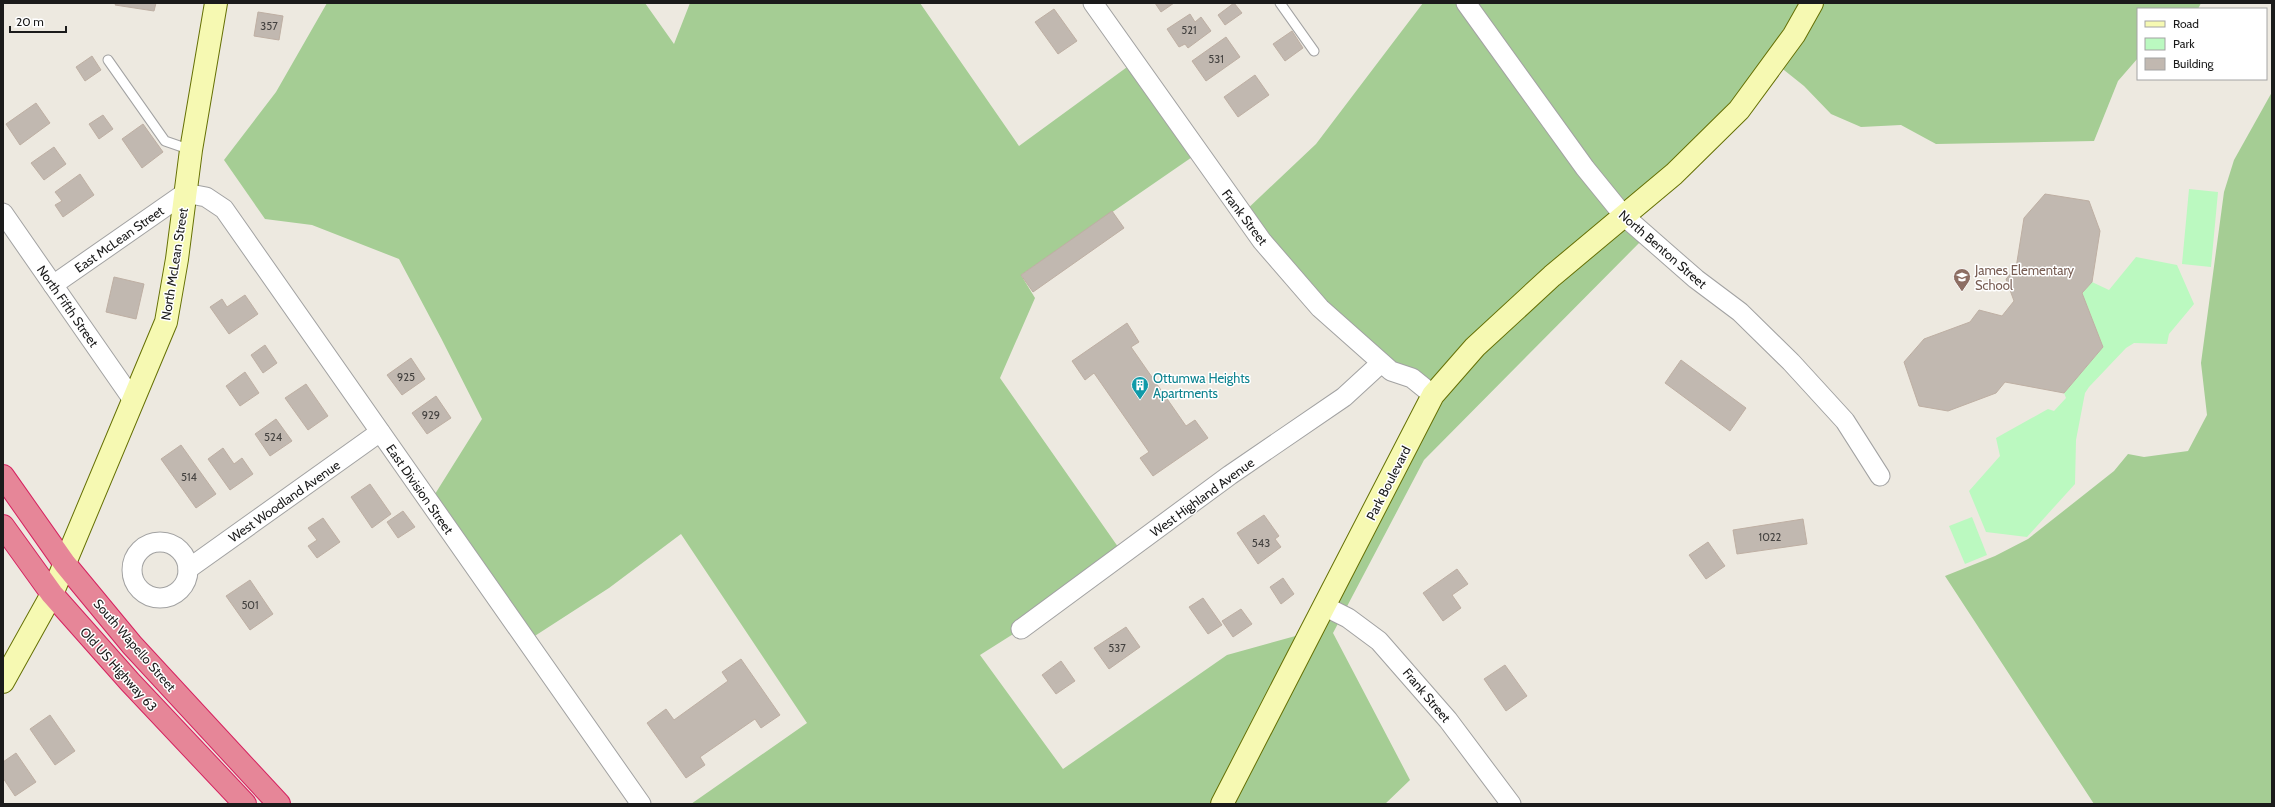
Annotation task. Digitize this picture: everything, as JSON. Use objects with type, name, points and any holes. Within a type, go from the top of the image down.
[{"type":"highway","name":"South Wapello Street","points":[[3,476],[59,579],[132,645],[279,804]]},
{"type":"highway","name":"Old US Highway 63","points":[[3,526],[59,579],[130,682],[245,804]]},
{"type":"main road","name":"North McLean Street","points":[[59,579],[166,322],[177,259],[191,150],[216,3]]},
{"type":"main road","name":"Park Boulevard","points":[[1222,804],[1433,396],[1475,347],[1552,276],[1674,174],[1739,110],[1794,35],[1812,3]]},
{"type":"main road","points":[[3,682],[59,579]]},
{"type":"street","name":"Frank Street","points":[[1093,3],[1262,241],[1320,308],[1391,371],[1412,378],[1433,396]]},
{"type":"street","name":"North Benton Street","points":[[1466,3],[1584,168],[1624,216],[1696,279],[1740,312],[1791,362],[1845,421],[1880,476]]},
{"type":"street","name":"East McLean Street","points":[[53,285],[185,193]]},
{"type":"street","name":"East Division Street","points":[[185,193],[206,197],[224,209],[641,804]]},
{"type":"street","name":"North Fifth Street","points":[[3,213],[133,400]]},
{"type":"street","name":"West Highland Avenue","points":[[1021,629],[1230,475],[1344,397],[1381,363]]},
{"type":"street","name":"West Woodland Avenue","points":[[188,569],[380,432]]},
{"type":"street","name":"Frank Street","points":[[1324,606],[1348,618],[1378,641],[1448,720],[1512,804]]},
{"type":"lane","points":[[1280,3],[1314,51]]},
{"type":"lane","points":[[108,60],[165,141],[191,150]]},
{"type":"green space","points":[[327,3],[645,3],[674,44],[690,3],[920,3],[1019,146],[1134,62],[1198,153],[1021,275],[1035,298],[1000,378],[1123,554],[1021,629],[980,655],[1063,769],[1227,655],[1310,632],[1433,396],[1391,371],[1242,214],[1316,144],[1423,3],[2201,3],[2198,8],[2137,8],[2137,59],[2118,81],[2094,141],[1936,144],[1901,125],[1861,127],[1831,114],[1804,86],[1774,62],[1624,216],[1646,236],[1424,460],[1333,633],[1410,780],[1385,804],[691,804],[807,723],[681,534],[609,588],[527,641],[430,502],[482,419],[399,259],[312,225],[265,219],[224,160],[276,92]]},
{"type":"green space","points":[[2272,92],[2272,804],[2094,804],[1945,576],[1995,556],[2028,539],[2114,471],[2128,454],[2144,457],[2188,451],[2207,415],[2201,363],[2224,192],[2234,160]]},
{"type":"green space","points":[[2189,189],[2218,192],[2211,267],[2182,264]]},
{"type":"green space","points":[[2136,257],[2177,265],[2194,304],[2169,334],[2167,344],[2134,343],[2126,348],[2089,387],[2085,393],[2076,440],[2075,484],[2027,537],[1986,532],[1969,491],[2000,456],[1996,438],[2048,409],[2054,411],[2066,398],[2064,393],[2103,347],[2082,293],[2092,282],[2109,290]]},
{"type":"green space","points":[[1972,517],[1987,555],[1965,564],[1949,526]]},
{"type":"building","points":[[116,3],[156,3],[154,11],[115,5]]},
{"type":"building","points":[[1155,3],[1174,3],[1161,12]]},
{"type":"building","points":[[1234,3],[1242,13],[1225,25],[1218,15]]},
{"type":"building","points":[[1054,9],[1077,41],[1058,54],[1035,22]]},
{"type":"building","points":[[258,12],[283,16],[279,40],[254,36]]},
{"type":"building","points":[[1190,14],[1195,22],[1201,17],[1211,31],[1188,48],[1185,44],[1179,47],[1167,29]]},
{"type":"building","points":[[1292,31],[1303,48],[1285,61],[1273,44]]},
{"type":"building","points":[[1226,37],[1240,57],[1206,81],[1192,61]]},
{"type":"building","points":[[92,56],[101,70],[85,81],[76,67]]},
{"type":"building","points":[[1255,75],[1269,95],[1238,117],[1224,97]]},
{"type":"building","points":[[36,103],[50,123],[20,145],[6,124]]},
{"type":"building","points":[[103,115],[113,129],[99,139],[89,124]]},
{"type":"building","points":[[143,124],[163,152],[142,168],[122,139]]},
{"type":"building","points":[[54,147],[66,164],[44,180],[31,163]]},
{"type":"building","points":[[80,174],[94,195],[63,217],[55,205],[62,201],[55,192]]},
{"type":"building","points":[[2045,194],[2089,201],[2100,231],[2092,282],[2082,293],[2103,347],[2064,393],[2005,382],[1996,393],[1948,411],[1919,406],[1904,362],[1924,339],[1970,322],[1979,310],[2002,316],[2014,301],[2006,279],[2016,268],[2024,218]]},
{"type":"building","points":[[1112,211],[1124,228],[1033,292],[1021,275]]},
{"type":"building","points":[[114,277],[144,284],[136,319],[106,312]]},
{"type":"building","points":[[245,295],[258,314],[229,334],[210,307],[222,299],[227,307]]},
{"type":"building","name":"Ottumwa Heights Apartments","points":[[1127,323],[1139,342],[1131,347],[1186,426],[1195,420],[1208,438],[1153,476],[1140,458],[1149,452],[1094,373],[1085,380],[1072,361]]},
{"type":"building","points":[[265,345],[277,363],[263,373],[251,355]]},
{"type":"building","points":[[411,358],[425,379],[402,395],[387,375]]},
{"type":"building","points":[[1681,360],[1746,408],[1730,431],[1665,383]]},
{"type":"building","points":[[245,372],[259,393],[240,406],[226,386]]},
{"type":"building","points":[[306,384],[328,416],[308,430],[285,398]]},
{"type":"building","points":[[436,396],[451,418],[427,434],[412,413]]},
{"type":"building","points":[[276,419],[292,441],[270,456],[255,434]]},
{"type":"building","points":[[181,445],[216,494],[196,508],[161,459]]},
{"type":"building","points":[[223,448],[234,464],[242,458],[253,474],[230,490],[208,459]]},
{"type":"building","points":[[370,484],[391,514],[372,528],[351,497]]},
{"type":"building","points":[[403,511],[415,527],[398,538],[387,522]]},
{"type":"building","points":[[1264,515],[1279,536],[1275,539],[1281,547],[1258,564],[1237,533]]},
{"type":"building","points":[[323,518],[340,542],[317,558],[308,546],[317,540],[308,528]]},
{"type":"building","points":[[1803,519],[1807,544],[1737,554],[1733,530]]},
{"type":"building","points":[[1708,542],[1725,566],[1706,579],[1689,555]]},
{"type":"building","points":[[1457,569],[1468,584],[1452,595],[1461,608],[1443,621],[1423,593]]},
{"type":"building","points":[[1283,578],[1294,594],[1281,604],[1270,587]]},
{"type":"building","points":[[250,580],[273,614],[250,630],[226,596]]},
{"type":"building","points":[[1203,598],[1222,625],[1208,634],[1189,607]]},
{"type":"building","points":[[1241,609],[1252,624],[1233,637],[1222,621]]},
{"type":"building","points":[[1126,627],[1140,647],[1109,669],[1094,648]]},
{"type":"building","points":[[741,659],[780,715],[761,728],[755,719],[700,757],[705,765],[686,778],[647,723],[666,709],[674,720],[728,681],[722,672]]},
{"type":"building","points":[[1061,661],[1075,681],[1056,694],[1042,675]]},
{"type":"building","points":[[1505,665],[1527,696],[1506,711],[1484,679]]},
{"type":"building","points":[[50,715],[75,751],[55,765],[30,729]]},
{"type":"building","points":[[16,753],[36,782],[15,796],[3,778],[3,762]]},
{"type":"place","name":"James Elementary School","points":[[1962,292]]},
{"type":"place","name":"Ottumwa Heights Apartments","points":[[1140,400]]}]
